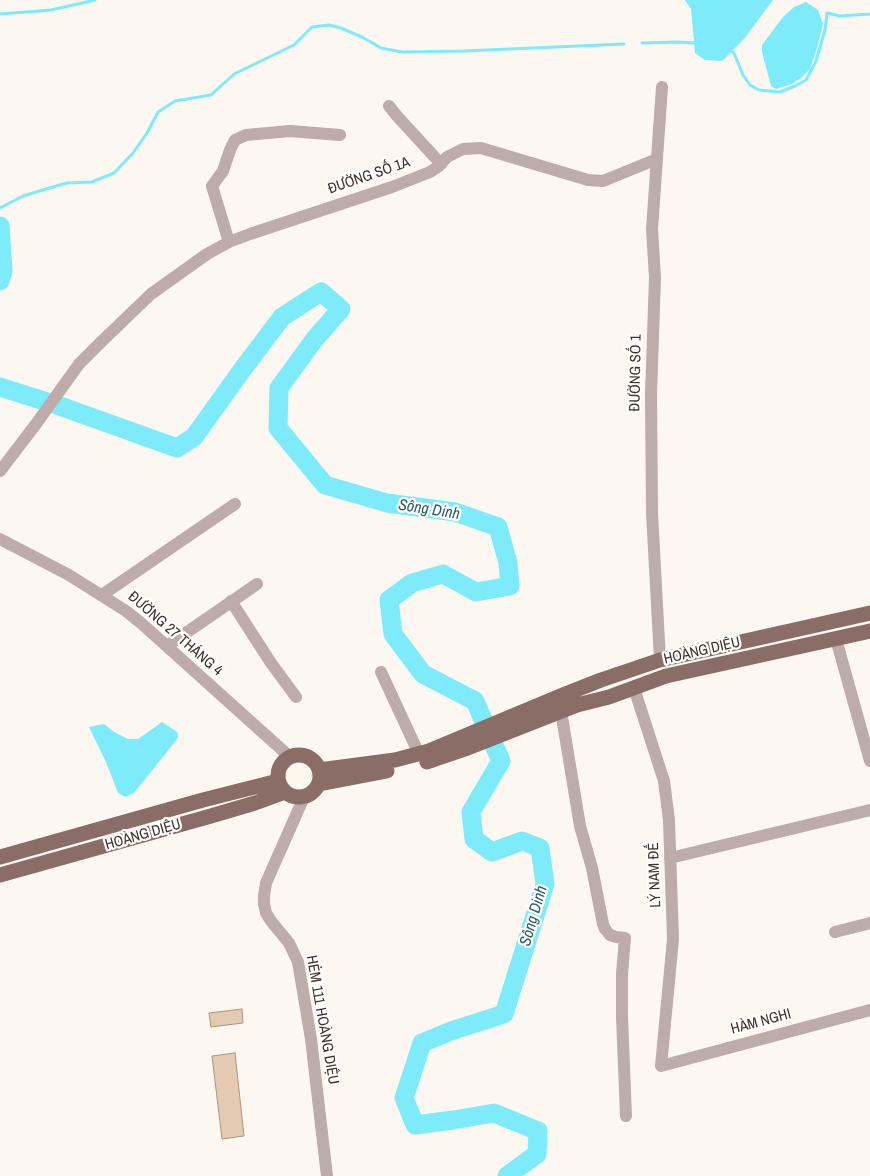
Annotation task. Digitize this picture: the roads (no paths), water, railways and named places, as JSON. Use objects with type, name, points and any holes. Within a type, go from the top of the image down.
[{"type":"main road","name":"HOÀNG DIỆU","points":[[541,712],[601,680],[660,660],[870,613]]},
{"type":"main road","points":[[848,618],[851,635]]},
{"type":"main road","name":"HOÀNG DIỆU","points":[[541,712],[561,711],[576,705],[609,697],[666,676],[870,631]]},
{"type":"main road","points":[[319,777],[409,767],[428,762],[463,744],[541,712]]},
{"type":"main road","points":[[319,777],[463,744]]},
{"type":"main road","points":[[296,755],[308,757],[317,765],[319,777],[316,790],[304,797],[297,798],[291,796],[282,786],[278,774],[284,761],[296,755]]},
{"type":"main road","name":"HOÀNG DIỆU","points":[[0,857],[195,802],[282,786]]},
{"type":"main road","name":"HOÀNG DIỆU","points":[[0,875],[255,803],[282,786]]},
{"type":"street","name":"ĐƯỜNG SỐ 1","points":[[660,660],[652,513],[651,394],[655,278],[652,230],[662,87]]},
{"type":"street","points":[[389,106],[441,164]]},
{"type":"street","points":[[230,242],[212,186],[223,171],[235,140],[246,135],[290,131],[340,135]]},
{"type":"street","name":"ĐƯỜNG SỐ 1A","points":[[0,471],[79,364],[151,294],[207,254],[230,242],[392,187],[430,172],[447,157],[463,149],[481,148],[588,180],[603,181],[657,159]]},
{"type":"street","points":[[102,595],[235,504]]},
{"type":"street","name":"ĐƯỜNG 27 THÁNG 4","points":[[0,539],[69,575],[134,617],[290,757]]},
{"type":"street","points":[[167,646],[257,584]]},
{"type":"street","points":[[231,601],[271,663],[296,697]]},
{"type":"street","points":[[836,639],[870,761]]},
{"type":"street","points":[[381,672],[419,754]]},
{"type":"street","name":"LÝ NAM ĐẾ","points":[[634,688],[664,781],[669,820],[673,939],[661,1066]]},
{"type":"street","points":[[561,711],[580,826],[592,868],[603,924],[610,935],[625,938],[622,974],[622,1017],[626,1116]]},
{"type":"street","name":"HẺM 111 HOÀNG DIỆU","points":[[304,797],[266,884],[264,904],[266,913],[289,943],[298,962],[311,1039],[328,1176]]},
{"type":"street","points":[[670,858],[870,810]]},
{"type":"street","points":[[835,932],[870,923]]},
{"type":"street","name":"HÀM NGHI","points":[[661,1066],[870,1010]]},
{"type":"water","points":[[685,0],[773,0],[744,39],[722,61],[705,60],[695,53],[691,9]]},
{"type":"water","points":[[806,2],[818,10],[823,24],[810,69],[792,84],[776,89],[771,86],[762,52],[762,45],[783,17],[794,7]]},
{"type":"water","points":[[162,722],[176,731],[178,738],[134,793],[125,797],[118,793],[89,727],[104,724],[128,739],[138,739]]},
{"type":"waterway","points":[[0,14],[51,10],[95,0]]},
{"type":"waterway","points":[[729,49],[734,53],[743,75],[750,85],[759,90],[780,92],[806,80],[816,61],[825,30],[827,13],[840,16],[870,14]]},
{"type":"waterway","points":[[0,208],[23,196],[67,183],[92,182],[114,173],[133,153],[147,133],[158,112],[175,101],[211,95],[234,74],[294,45],[312,27],[329,25],[341,28],[381,48],[402,52],[624,44]]},
{"type":"waterway","points":[[642,43],[697,43]]},
{"type":"waterway","name":"Sông Dinh","points":[[0,226],[3,271],[0,281]]},
{"type":"waterway","name":"Sông Dinh","points":[[0,387],[57,405],[177,448],[194,437],[282,317],[321,292],[341,309],[314,340],[279,388],[278,428],[325,485],[387,503],[455,512],[498,527],[508,563],[510,586],[476,592],[443,574],[412,583],[389,600],[393,634],[423,674],[475,701],[501,761],[471,812],[474,839],[492,852],[522,841],[540,848],[545,884],[504,1014],[451,1031],[422,1043],[404,1098],[415,1125],[494,1113],[538,1131],[537,1154],[507,1176]]}]
